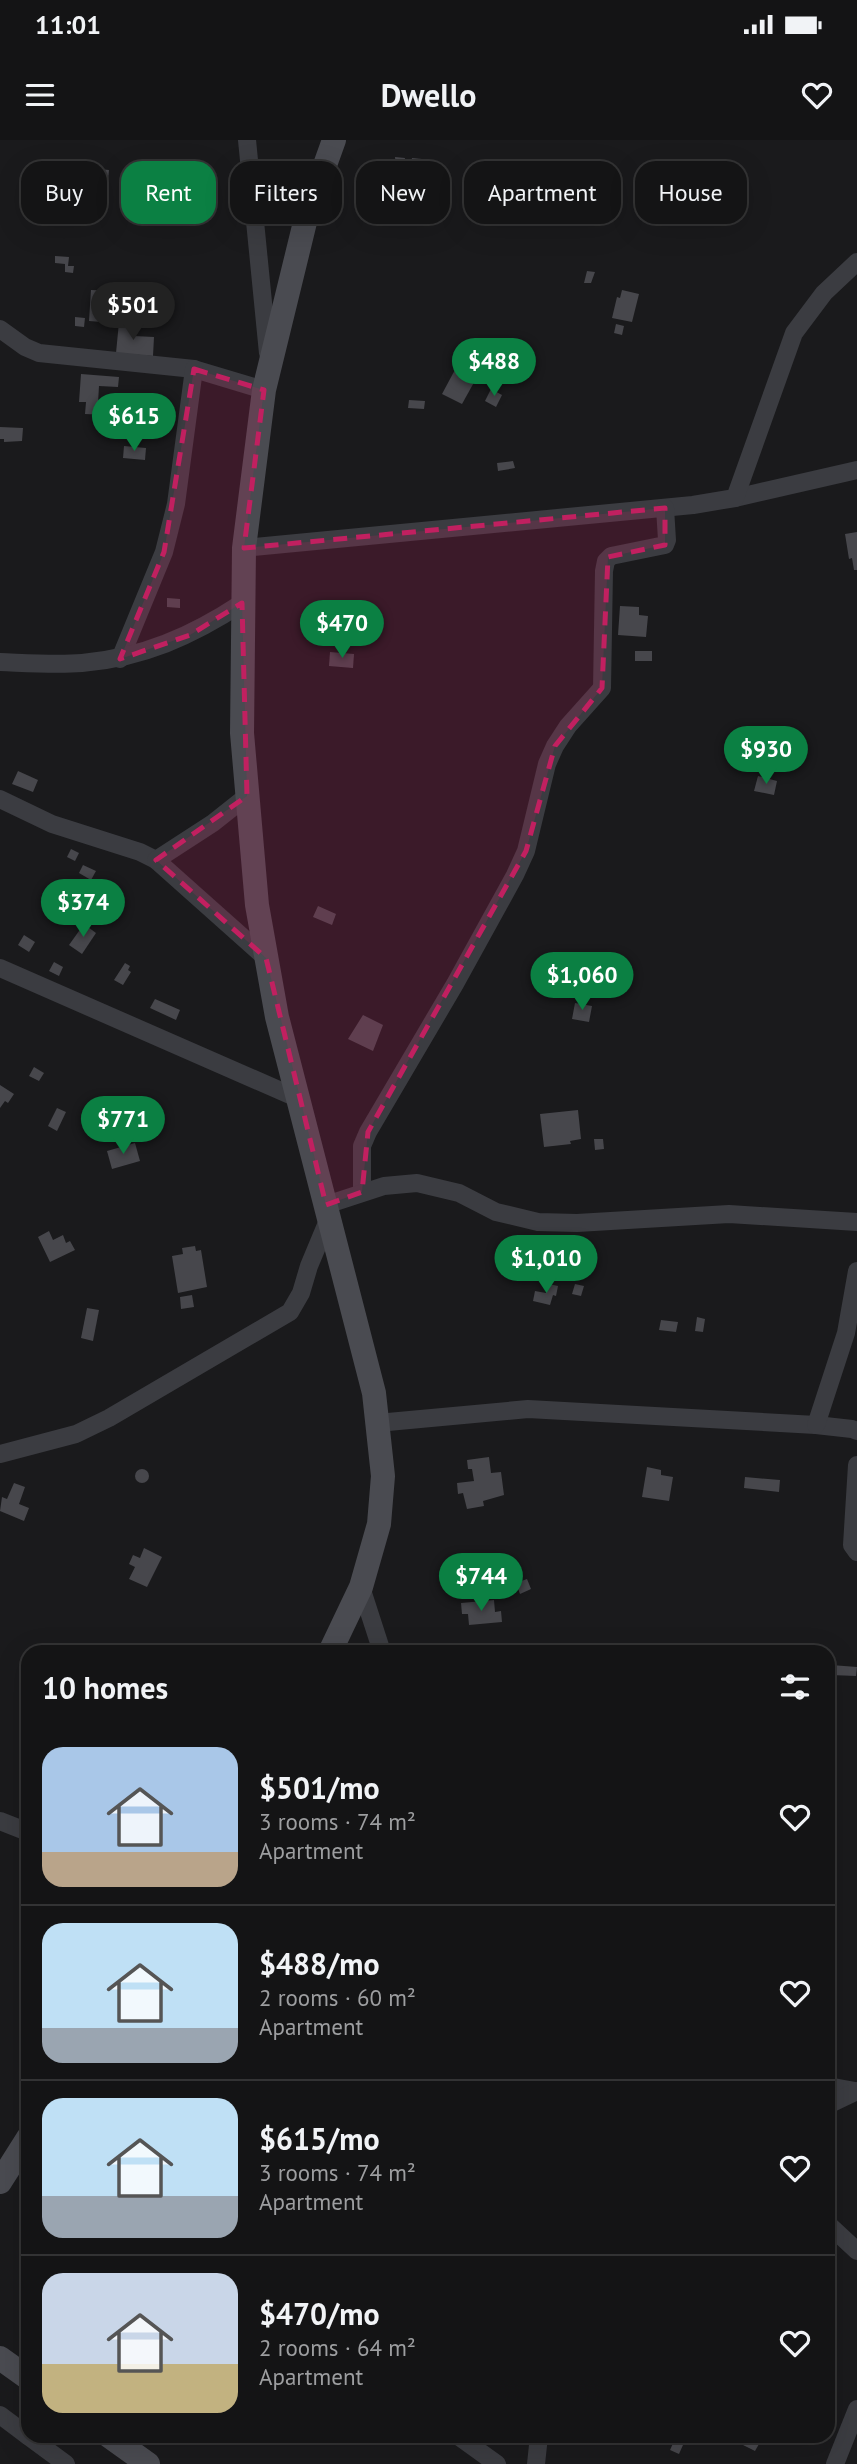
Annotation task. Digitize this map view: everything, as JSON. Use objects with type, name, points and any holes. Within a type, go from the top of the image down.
[{"type":"street","points":[[247,140],[267,379]]},
{"type":"street","points":[[333,1645],[361,1587],[379,1524],[383,1476],[374,1392],[297,1098],[257,905],[242,733],[242,603],[244,548],[267,379],[306,218],[334,140]]},
{"type":"street","points":[[735,498],[794,333],[824,293],[857,262]]},
{"type":"street","points":[[0,329],[39,353],[267,379]]},
{"type":"street","points":[[120,659],[150,589],[170,528],[176,503],[194,369]]},
{"type":"street","points":[[244,548],[665,508],[735,498],[857,470]]},
{"type":"street","points":[[362,1192],[362,1146],[515,875],[526,851],[547,764],[555,746],[568,726],[602,688],[606,561],[611,556],[665,545],[665,508]]},
{"type":"street","points":[[0,662],[79,663],[120,659],[190,635],[242,603]]},
{"type":"street","points":[[156,860],[213,823],[247,796]]},
{"type":"street","points":[[0,799],[60,827],[140,852],[156,860],[266,958]]},
{"type":"street","points":[[0,968],[297,1098]]},
{"type":"street","points":[[0,1454],[76,1434],[109,1418],[290,1312],[301,1293],[328,1212],[362,1192],[384,1186],[417,1183],[459,1193],[506,1215],[538,1222],[577,1223],[729,1214],[857,1222]]},
{"type":"street","points":[[816,1425],[846,1333],[857,1271]]},
{"type":"street","points":[[377,1423],[528,1409],[816,1425],[857,1431]]},
{"type":"street","points":[[857,1465],[852,1545],[857,1552]]},
{"type":"street","points":[[361,1587],[380,1645]]},
{"type":"street","points":[[0,1821],[21,1829]]},
{"type":"street","points":[[835,2087],[856,2091]]},
{"type":"street","points":[[835,2102],[856,2091]]},
{"type":"street","points":[[0,2182],[21,2149]]},
{"type":"street","points":[[835,2231],[857,2251]]},
{"type":"street","points":[[0,2358],[21,2373]]},
{"type":"street","points":[[835,2464],[857,2409]]},
{"type":"street","points":[[0,2416],[21,2431]]},
{"type":"street","points":[[38,2443],[66,2464]]},
{"type":"street","points":[[119,2443],[148,2464]]},
{"type":"street","points":[[468,2443],[497,2464]]},
{"type":"street","points":[[536,2464],[538,2443]]},
{"type":"highlighted area","points":[[194,369],[264,390],[244,548],[665,508],[665,545],[608,557],[602,688],[555,746],[526,851],[368,1132],[362,1192],[326,1205],[266,958],[156,860],[247,796],[242,603],[190,635],[120,659],[164,552]]},
{"type":"building","points":[[395,157],[405,158],[405,161],[395,161]]},
{"type":"building","points":[[55,256],[69,257],[68,266],[74,266],[73,273],[65,272],[65,264],[55,263]]},
{"type":"building","points":[[587,271],[595,272],[591,283],[584,283]]},
{"type":"building","points":[[91,290],[116,291],[114,323],[89,321]]},
{"type":"building","points":[[622,290],[639,294],[632,322],[612,318],[617,297],[620,298]]},
{"type":"building","points":[[75,317],[85,318],[84,327],[75,326]]},
{"type":"building","points":[[119,322],[135,324],[134,336],[154,337],[153,356],[116,353]]},
{"type":"building","points":[[616,324],[624,326],[622,335],[614,333]]},
{"type":"building","points":[[457,366],[477,377],[462,404],[442,394]]},
{"type":"building","points":[[81,374],[119,377],[118,387],[99,386],[98,403],[107,404],[106,415],[85,414],[86,402],[79,402]]},
{"type":"building","points":[[491,389],[502,395],[496,407],[485,401]]},
{"type":"building","points":[[409,400],[425,401],[424,409],[408,408]]},
{"type":"building","points":[[0,427],[23,428],[22,441],[4,442],[4,439],[0,439]]},
{"type":"building","points":[[124,446],[146,448],[145,460],[123,458]]},
{"type":"building","points":[[513,461],[515,468],[498,471],[497,463]]},
{"type":"building","points":[[857,532],[857,570],[854,570],[852,558],[849,559],[845,534]]},
{"type":"building","points":[[167,598],[180,599],[180,608],[167,607]]},
{"type":"building","points":[[620,606],[639,607],[639,615],[648,616],[646,637],[618,635]]},
{"type":"building","points":[[333,612],[347,613],[344,645],[331,644]]},
{"type":"building","points":[[635,651],[652,651],[652,661],[635,661]]},
{"type":"building","points":[[330,652],[354,654],[353,668],[329,666]]},
{"type":"building","points":[[18,771],[38,780],[33,792],[12,784]]},
{"type":"building","points":[[758,776],[777,781],[774,795],[754,791]]},
{"type":"building","points":[[71,849],[79,853],[75,861],[67,857]]},
{"type":"building","points":[[83,865],[96,871],[91,880],[79,873]]},
{"type":"building","points":[[318,906],[336,914],[332,925],[313,917]]},
{"type":"building","points":[[84,924],[96,933],[82,954],[69,945]]},
{"type":"building","points":[[24,935],[35,942],[29,952],[18,945]]},
{"type":"building","points":[[54,962],[63,967],[59,976],[49,971]]},
{"type":"building","points":[[125,963],[130,966],[128,970],[131,972],[123,985],[114,980]]},
{"type":"building","points":[[155,999],[180,1010],[176,1020],[150,1008]]},
{"type":"building","points":[[575,1003],[592,1006],[589,1022],[572,1019]]},
{"type":"building","points":[[363,1015],[383,1025],[373,1051],[348,1039]]},
{"type":"building","points":[[34,1067],[44,1073],[39,1081],[29,1076]]},
{"type":"building","points":[[0,1085],[14,1094],[8,1103],[5,1101],[0,1108]]},
{"type":"building","points":[[57,1108],[66,1112],[57,1131],[48,1126]]},
{"type":"building","points":[[578,1110],[581,1139],[570,1141],[571,1144],[544,1147],[540,1114]]},
{"type":"building","points":[[594,1139],[603,1139],[604,1149],[595,1150]]},
{"type":"building","points":[[135,1143],[140,1161],[112,1169],[107,1151]]},
{"type":"building","points":[[49,1231],[53,1240],[63,1235],[66,1243],[70,1241],[75,1250],[50,1262],[38,1237]]},
{"type":"building","points":[[195,1246],[196,1251],[201,1250],[207,1287],[178,1293],[172,1256],[183,1254],[182,1248]]},
{"type":"building","points":[[508,1259],[518,1259],[518,1268],[508,1268]]},
{"type":"building","points":[[549,1284],[558,1286],[550,1305],[533,1301],[535,1291],[546,1293]]},
{"type":"building","points":[[575,1284],[584,1286],[581,1296],[572,1294]]},
{"type":"building","points":[[192,1295],[194,1307],[181,1309],[180,1297]]},
{"type":"building","points":[[87,1308],[99,1310],[93,1341],[81,1338]]},
{"type":"building","points":[[697,1317],[705,1319],[703,1332],[695,1331]]},
{"type":"building","points":[[661,1320],[678,1322],[676,1332],[659,1330]]},
{"type":"building","points":[[489,1457],[491,1473],[501,1472],[504,1495],[483,1501],[484,1506],[467,1509],[463,1493],[458,1494],[457,1483],[474,1481],[467,1460]]},
{"type":"building","points":[[647,1467],[661,1470],[661,1475],[673,1477],[669,1501],[642,1497]]},
{"type":"building","points":[[142,1469],[147,1471],[147,1481],[142,1483],[137,1481],[135,1476],[137,1471]]},
{"type":"building","points":[[745,1477],[780,1480],[779,1492],[744,1488]]},
{"type":"building","points":[[14,1483],[25,1487],[19,1504],[29,1508],[24,1521],[0,1511],[2,1497],[7,1499]]},
{"type":"building","points":[[144,1548],[162,1557],[147,1587],[129,1579],[135,1567],[129,1564],[133,1555],[140,1558]]},
{"type":"building","points":[[527,1579],[531,1589],[520,1594],[516,1583]]},
{"type":"building","points":[[494,1600],[495,1612],[501,1611],[502,1622],[469,1625],[468,1614],[462,1614],[461,1603]]},
{"type":"building","points":[[835,1665],[857,1667],[856,1676],[835,1675]]},
{"type":"building","points":[[673,2443],[684,2443],[679,2454],[670,2450]]},
{"type":"building","points":[[744,2443],[759,2444],[755,2451],[743,2445]]}]
